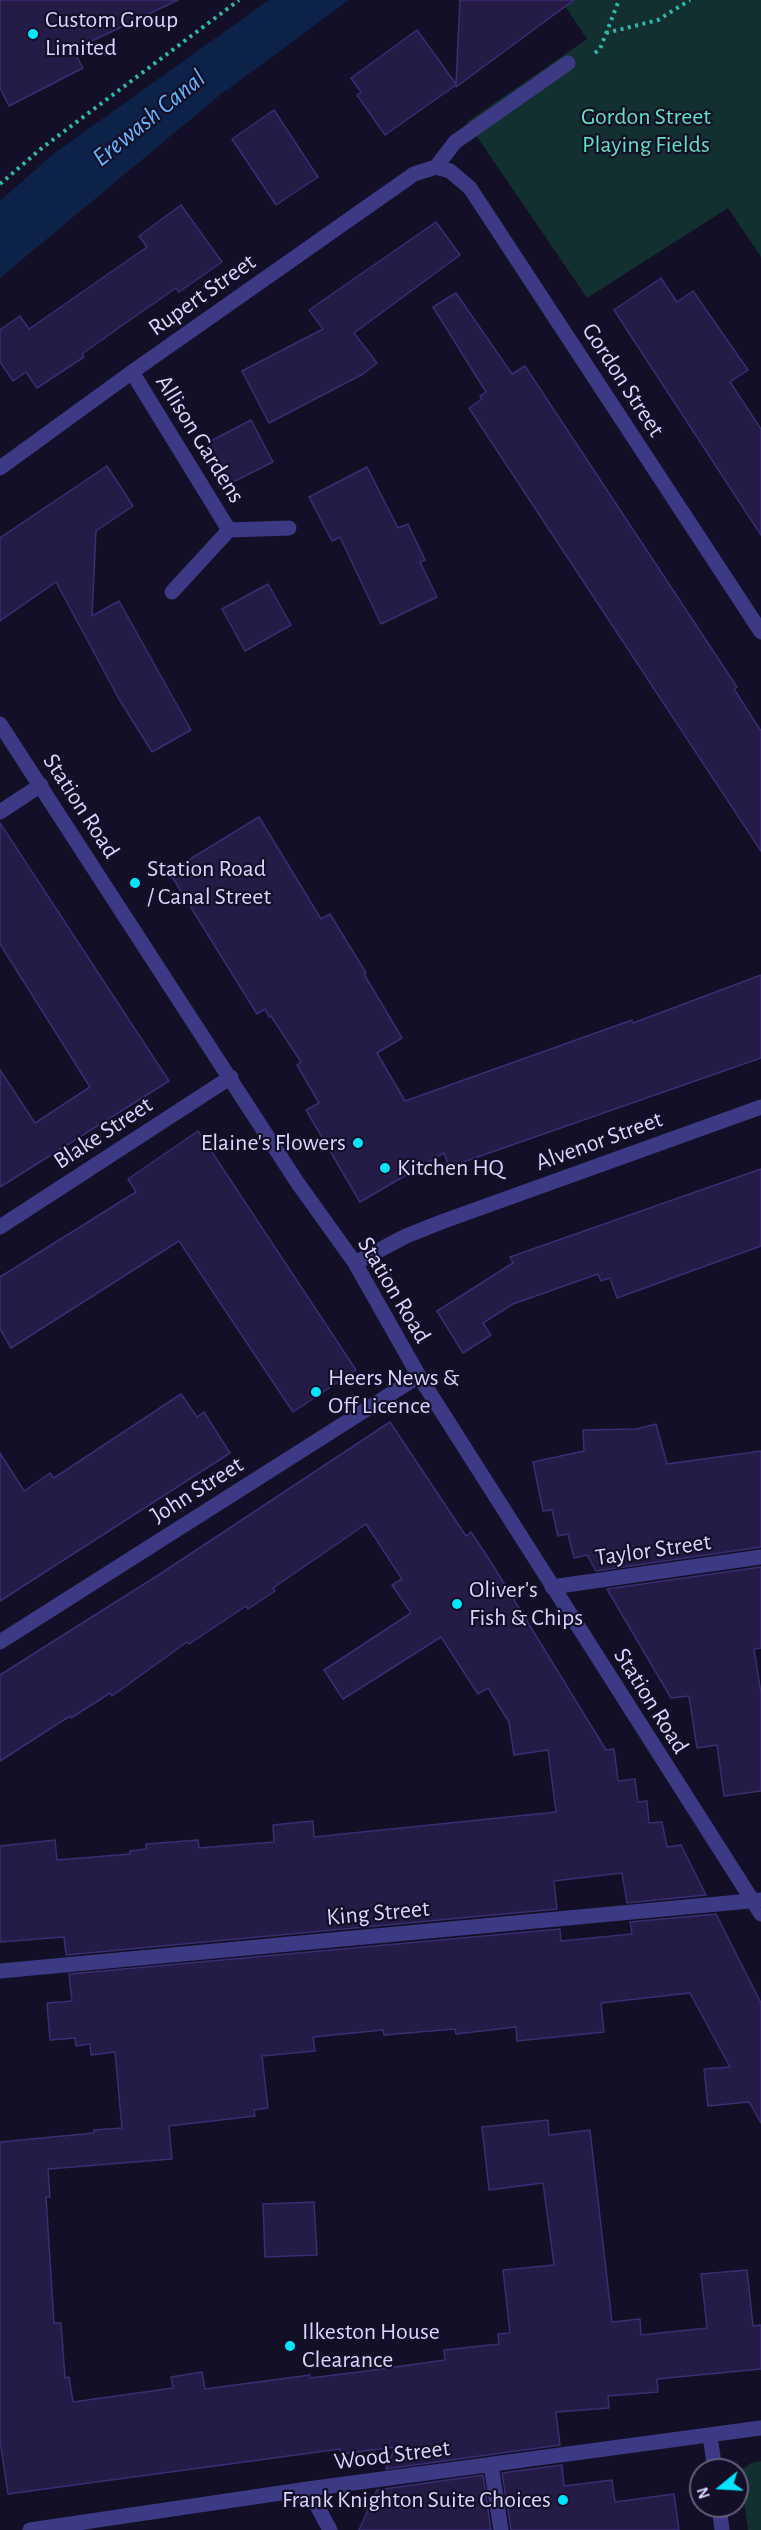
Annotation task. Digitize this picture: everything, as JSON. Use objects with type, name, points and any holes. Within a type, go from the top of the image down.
[{"type":"street","points":[[436,167],[456,142],[568,63]]},
{"type":"street","name":"Rupert Street","points":[[0,468],[132,372],[414,174],[436,167]]},
{"type":"street","name":"Gordon Street","points":[[436,167],[450,171],[470,188],[761,632]]},
{"type":"street","name":"Allison Gardens","points":[[132,372],[229,530]]},
{"type":"street","name":"Allison Gardens","points":[[172,591],[229,530],[289,528]]},
{"type":"street","name":"Station Road","points":[[0,724],[297,1182],[355,1263],[419,1376],[552,1587],[756,1901],[761,1914]]},
{"type":"street","points":[[0,812],[41,785]]},
{"type":"street","name":"Blake Street","points":[[0,1227],[231,1077]]},
{"type":"street","name":"Alvenor Street","points":[[355,1263],[406,1236],[444,1221],[761,1107]]},
{"type":"street","name":"John Street","points":[[0,1642],[419,1376]]},
{"type":"street","name":"Taylor Street","points":[[552,1587],[761,1557]]},
{"type":"street","name":"King Street","points":[[0,1971],[756,1901]]},
{"type":"street","name":"Wood Street","points":[[30,2530],[308,2489],[761,2428]]},
{"type":"street","points":[[710,2436],[713,2458]]},
{"type":"street","points":[[491,2465],[501,2530]]},
{"type":"street","points":[[308,2489],[330,2530]]},
{"type":"path","points":[[0,184],[42,148],[239,0]]},
{"type":"path","points":[[592,55],[600,49],[619,0]]},
{"type":"path","points":[[606,33],[658,20],[690,0]]},
{"type":"green space","name":"Gordon Street Playing Fields","points":[[561,0],[761,0],[761,257],[728,208],[587,298],[467,122],[587,39]]},
{"type":"green space","points":[[761,2461],[761,2530],[748,2530],[746,2518],[749,2518],[749,2464]]},
{"type":"water","name":"Erewash Canal","points":[[269,0],[349,0],[220,95],[0,278],[0,201],[52,155]]},
{"type":"building","name":"Custom Group Limited","points":[[0,0],[178,0],[73,50],[83,68],[9,106],[0,88]]},
{"type":"building","points":[[460,0],[574,0],[456,87],[456,85],[385,135],[357,95],[361,92],[351,78],[417,30],[456,84]]},
{"type":"building","points":[[274,110],[318,177],[276,205],[232,139]]},
{"type":"building","points":[[181,205],[222,262],[179,292],[176,288],[82,354],[84,357],[37,388],[26,372],[13,381],[0,362],[0,330],[20,316],[29,329],[147,247],[139,236]]},
{"type":"building","points":[[436,222],[460,255],[354,333],[377,363],[363,374],[269,423],[242,371],[323,329],[309,310]]},
{"type":"building","points":[[661,278],[677,302],[693,291],[748,370],[730,382],[761,429],[761,535],[614,310]]},
{"type":"building","points":[[456,293],[512,374],[525,366],[737,687],[734,689],[761,731],[761,851],[469,408],[482,399],[480,396],[486,392],[433,307]]},
{"type":"building","points":[[251,420],[273,462],[227,485],[207,443]]},
{"type":"building","points":[[107,466],[133,506],[96,531],[92,616],[119,601],[191,730],[152,752],[119,699],[56,582],[0,621],[0,538]]},
{"type":"building","points":[[367,467],[398,528],[408,524],[425,560],[420,562],[437,597],[381,624],[340,537],[332,541],[309,497]]},
{"type":"building","points":[[268,584],[291,625],[245,651],[222,609]]},
{"type":"building","points":[[259,817],[321,919],[330,914],[402,1038],[377,1053],[405,1101],[632,1020],[633,1023],[761,975],[761,1058],[449,1167],[444,1153],[360,1202],[306,1110],[319,1103],[297,1065],[301,1062],[265,1009],[257,1014],[169,872]]},
{"type":"building","points":[[0,823],[169,1081],[0,1187],[0,1070],[35,1123],[90,1087],[0,944]]},
{"type":"building","points":[[198,1131],[356,1370],[293,1412],[179,1241],[11,1348],[0,1329],[0,1277],[136,1192],[128,1179]]},
{"type":"building","points":[[761,1169],[761,1246],[617,1298],[610,1278],[601,1281],[598,1274],[513,1304],[483,1323],[491,1335],[463,1353],[437,1311],[513,1263],[510,1257]]},
{"type":"building","points":[[181,1394],[197,1417],[204,1412],[230,1453],[0,1601],[0,1453],[24,1491],[50,1473],[54,1478]]},
{"type":"building","points":[[390,1422],[466,1536],[471,1532],[489,1559],[606,1750],[614,1749],[618,1781],[635,1779],[638,1802],[647,1801],[649,1823],[662,1822],[667,1847],[681,1845],[706,1895],[627,1903],[622,1873],[554,1881],[557,1909],[66,1955],[64,1937],[0,1942],[0,1846],[55,1840],[57,1860],[130,1854],[130,1851],[146,1849],[146,1844],[198,1840],[199,1848],[274,1842],[273,1825],[313,1821],[314,1837],[556,1812],[548,1750],[514,1755],[509,1722],[488,1688],[478,1694],[441,1637],[343,1699],[324,1670],[411,1613],[392,1585],[402,1579],[366,1524],[273,1588],[275,1591],[248,1609],[246,1606],[189,1644],[187,1642],[112,1696],[110,1693],[71,1718],[70,1716],[0,1761],[0,1675],[160,1574]]},
{"type":"building","points":[[656,1424],[667,1464],[761,1451],[761,1547],[596,1571],[587,1555],[574,1558],[568,1534],[558,1536],[552,1510],[543,1511],[533,1462],[584,1451],[583,1430],[636,1429]]},
{"type":"building","points":[[761,1567],[761,1648],[754,1649],[761,1693],[761,1791],[724,1796],[717,1745],[697,1748],[689,1696],[671,1698],[607,1589]]},
{"type":"building","points":[[716,1914],[761,2003],[761,2123],[749,2102],[708,2106],[704,2069],[730,2067],[690,1993],[601,2003],[604,2032],[517,2041],[516,2027],[456,2034],[455,2029],[384,2035],[383,2030],[313,2037],[315,2051],[262,2056],[268,2108],[254,2110],[255,2116],[169,2126],[172,2159],[48,2169],[50,2197],[46,2197],[54,2323],[61,2323],[65,2378],[69,2377],[73,2402],[173,2388],[171,2377],[202,2372],[205,2389],[445,2360],[444,2350],[499,2344],[498,2334],[510,2333],[503,2270],[554,2265],[543,2183],[489,2190],[482,2127],[548,2120],[549,2135],[590,2130],[612,2322],[640,2319],[641,2335],[707,2328],[701,2274],[747,2270],[753,2326],[761,2325],[761,2369],[657,2379],[658,2392],[608,2396],[609,2408],[556,2412],[560,2445],[386,2469],[395,2447],[341,2454],[340,2449],[8,2494],[0,2441],[0,2142],[122,2128],[115,2052],[91,2055],[90,2044],[76,2046],[75,2038],[50,2040],[47,2003],[72,2001],[69,1974],[560,1929],[561,1941],[632,1934],[630,1922]]},
{"type":"building","points":[[314,2202],[317,2255],[265,2257],[263,2204]]},
{"type":"building","points":[[562,2465],[564,2486],[612,2480],[615,2502],[674,2494],[679,2530],[511,2530],[502,2473]]},
{"type":"building","points":[[483,2475],[491,2530],[359,2530],[377,2490]]},
{"type":"place","name":"Custom Group Limited","points":[[33,34]]},
{"type":"place","name":"Station Road / Canal Street","points":[[135,883]]},
{"type":"place","name":"Elaine's Flowers","points":[[358,1143]]},
{"type":"place","name":"Kitchen HQ","points":[[385,1168]]},
{"type":"place","name":"Heers News & Off Licence","points":[[316,1392]]},
{"type":"place","name":"Oliver's Fish & Chips","points":[[457,1604]]},
{"type":"place","name":"Ilkeston House Clearance","points":[[290,2346]]},
{"type":"place","name":"Frank Knighton Suite Choices","points":[[563,2500]]}]
